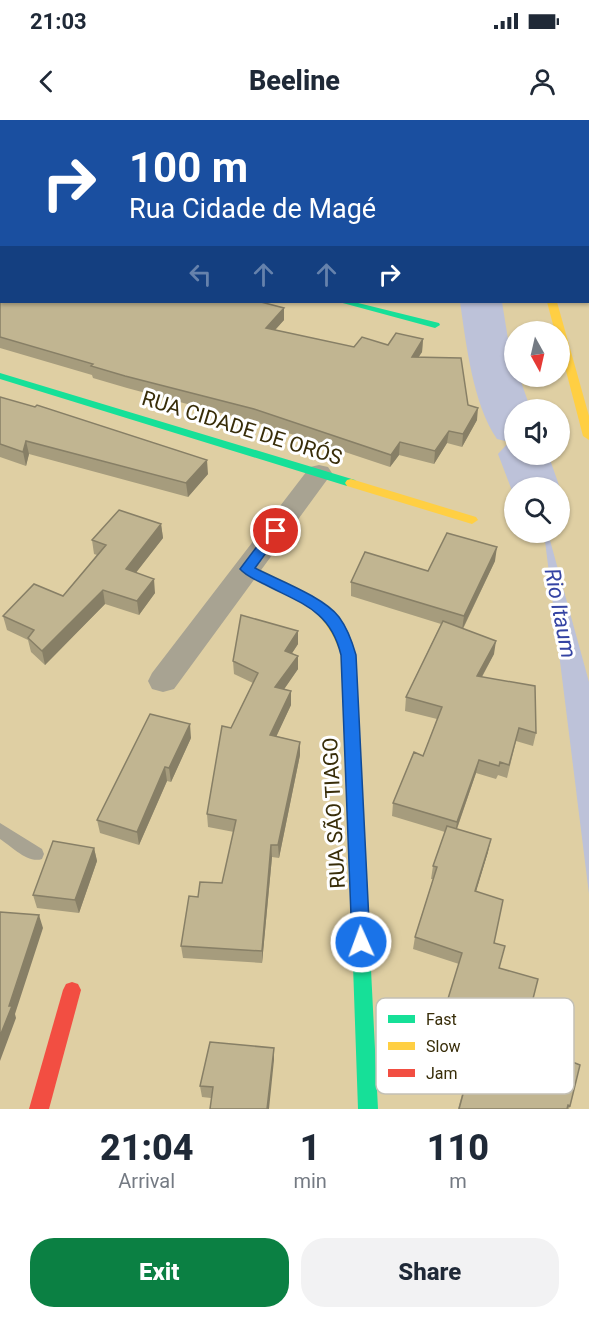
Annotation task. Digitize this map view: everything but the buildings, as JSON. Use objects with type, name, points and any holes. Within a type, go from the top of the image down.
[{"type":"street","points":[[348,303],[435,325]]},
{"type":"street","points":[[552,303],[588,429]]},
{"type":"street","name":"RUA CIDADE DE ORÓS","points":[[0,376],[472,520]]},
{"type":"street","points":[[163,681],[319,473]]},
{"type":"street","name":"RUA SÃO TIAGO","points":[[247,569],[313,604],[333,618],[343,634],[348,655],[368,1109]]},
{"type":"street","points":[[39,1109],[72,990]]},
{"type":"lane","points":[[0,830],[36,854]]},
{"type":"water","points":[[545,543],[551,543],[589,682],[589,894]]},
{"type":"waterway","name":"Rio Itaum","points":[[481,303],[490,358],[504,399]]},
{"type":"waterway","name":"Rio Itaum","points":[[527,465],[531,477]]},
{"type":"traffic: fast","points":[[348,303],[435,325]]},
{"type":"traffic: fast","points":[[0,376],[351,483]]},
{"type":"traffic: fast","points":[[357,850],[368,1109]]},
{"type":"traffic: slow","points":[[552,303],[589,436]]},
{"type":"traffic: slow","points":[[351,483],[472,520]]},
{"type":"traffic: slow","points":[[247,569],[310,600],[333,622],[342,636],[348,655],[357,850]]},
{"type":"traffic: jam","points":[[39,1109],[72,990]]},
{"type":"route","points":[[276,531],[247,569],[313,604],[333,618],[343,634],[348,655],[361,942]]}]
